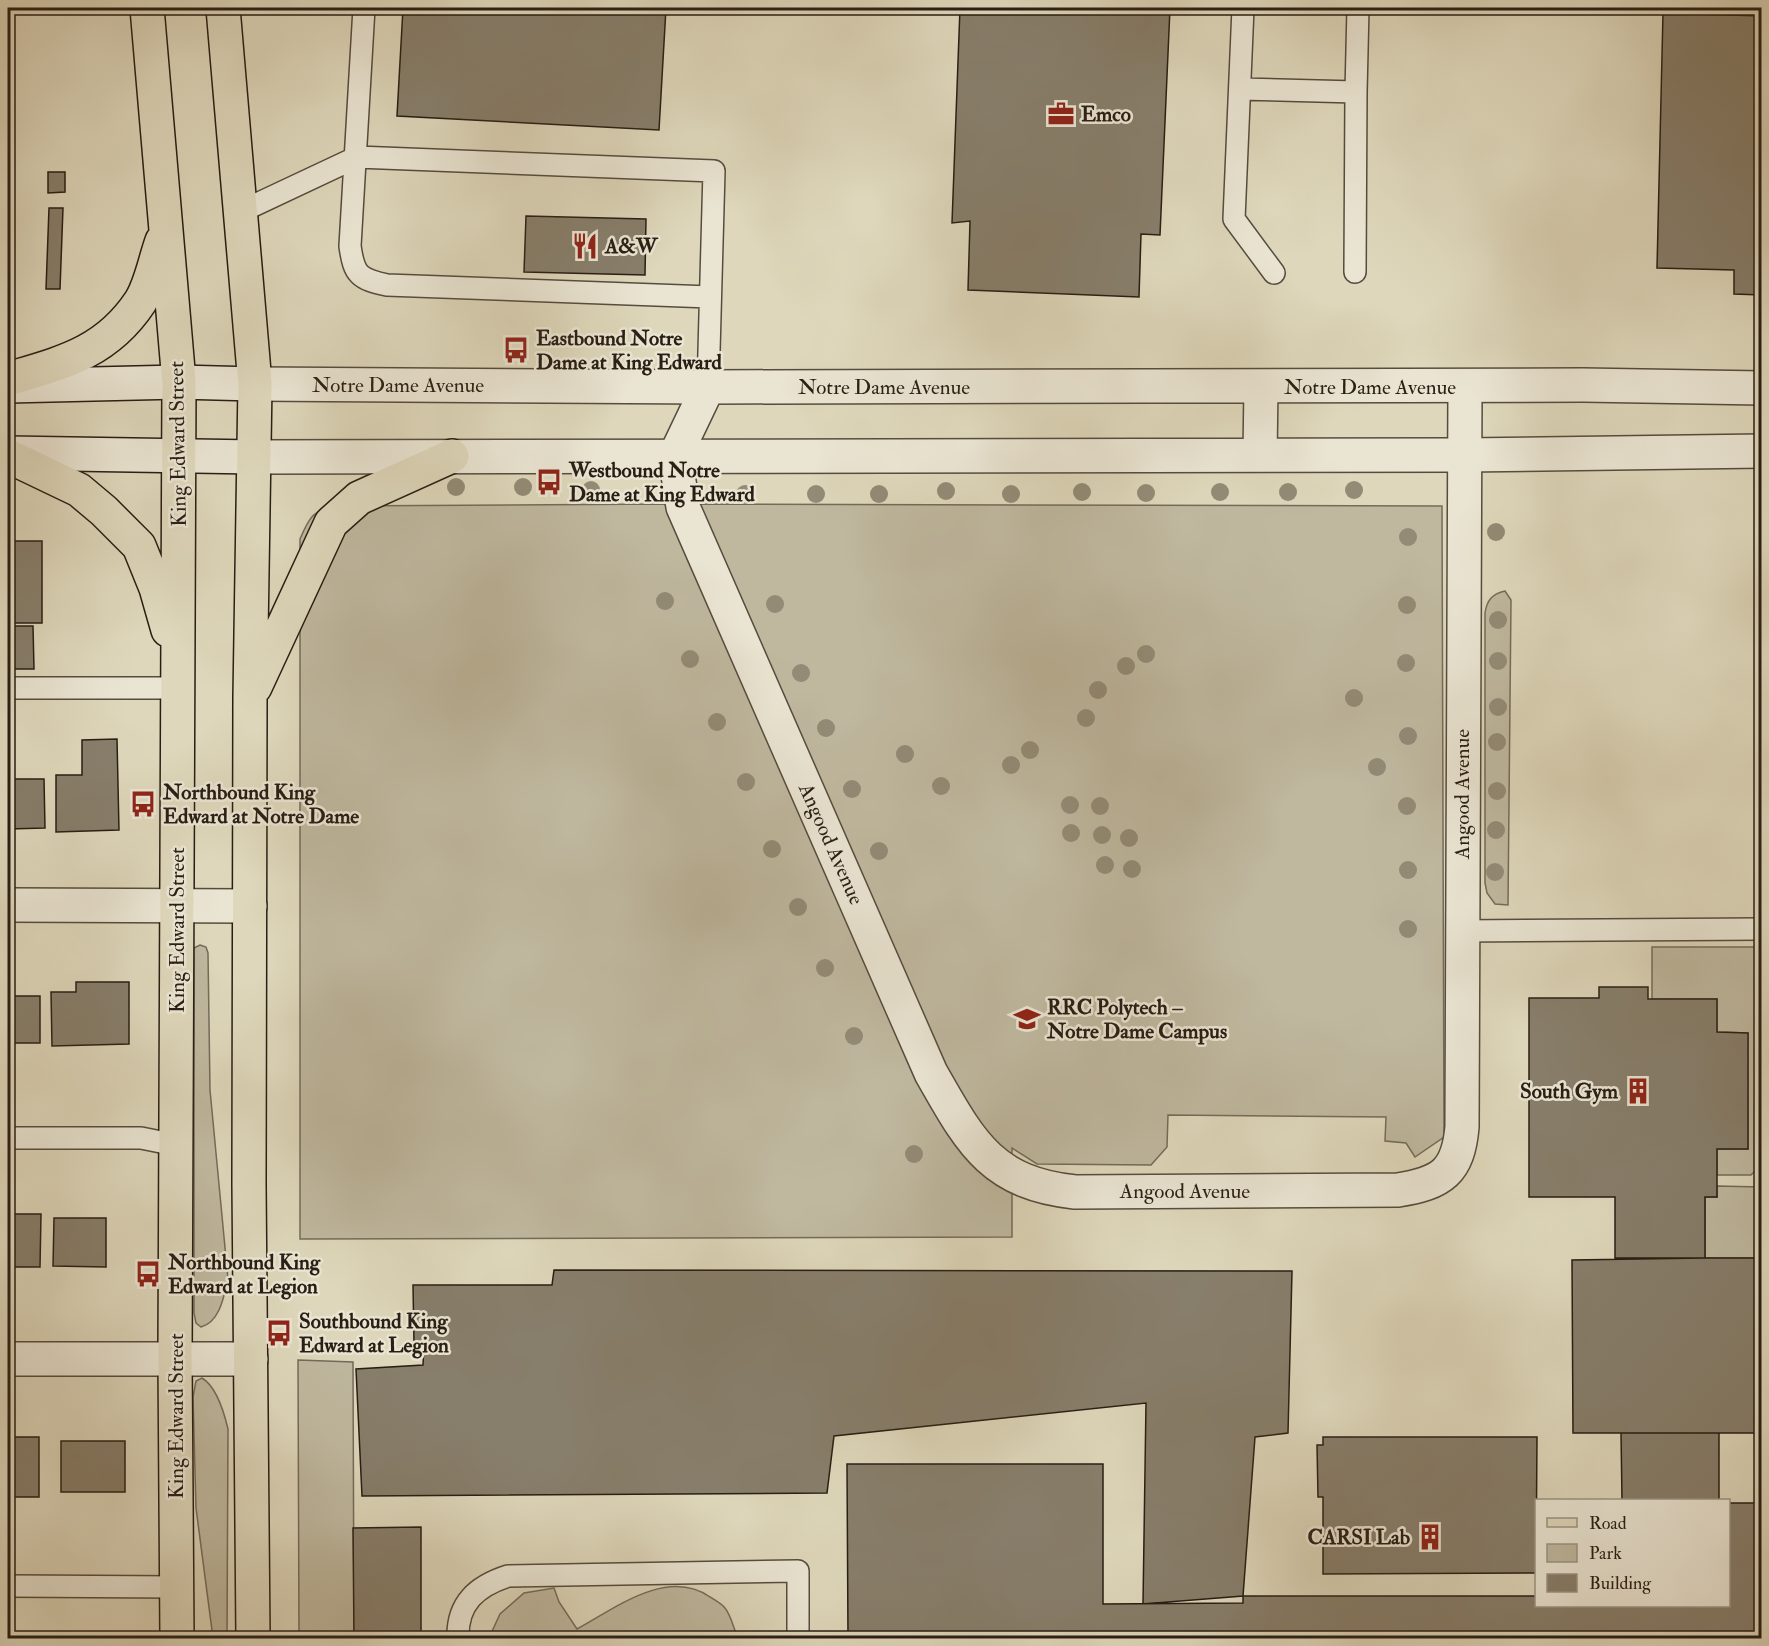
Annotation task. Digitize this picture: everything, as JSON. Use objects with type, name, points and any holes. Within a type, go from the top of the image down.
[{"type":"main road","name":"King Edward Street","points":[[147,8],[179,382],[175,1359],[177,1638]]},
{"type":"main road","points":[[223,8],[255,384],[256,457],[250,697],[253,1638]]},
{"type":"main road","points":[[8,379],[71,361],[118,328],[141,301],[165,230]]},
{"type":"main road","points":[[8,455],[79,490],[139,546],[156,588],[177,677]]},
{"type":"main road","points":[[250,697],[331,523],[359,498],[452,456]]},
{"type":"street","name":"Notre Dame Avenue","points":[[8,386],[179,382],[708,387],[1583,385],[1761,388]]},
{"type":"street","points":[[675,456],[708,387]]},
{"type":"street","points":[[1260,455],[1261,387]]},
{"type":"street","name":"Angood Avenue","points":[[675,456],[683,507],[931,1073],[970,1138],[1005,1171],[1026,1183],[1075,1192],[1398,1190],[1431,1181],[1454,1164],[1460,1148],[1466,387]]},
{"type":"street","points":[[8,455],[256,457],[1466,455],[1761,451]]},
{"type":"street","points":[[8,905],[250,906]]},
{"type":"street","points":[[8,1359],[251,1359]]},
{"type":"lane","points":[[364,8],[350,246],[353,268],[366,281],[387,285],[710,297]]},
{"type":"lane","points":[[1243,8],[1234,219],[1274,273]]},
{"type":"lane","points":[[1355,272],[1358,8]]},
{"type":"lane","points":[[1240,89],[1356,92]]},
{"type":"lane","points":[[240,212],[357,157],[714,171],[708,387]]},
{"type":"lane","points":[[8,688],[177,677]]},
{"type":"lane","points":[[1461,931],[1761,929]]},
{"type":"lane","points":[[8,1138],[141,1138],[176,1145]]},
{"type":"lane","points":[[458,1638],[458,1625],[466,1603],[486,1583],[508,1575],[798,1571],[798,1638]]},
{"type":"lane","points":[[8,1586],[177,1587]]},
{"type":"green space","points":[[669,504],[1442,506],[1444,1137],[1415,1157],[1406,1143],[1385,1141],[1386,1117],[1168,1115],[1167,1147],[1151,1165],[1037,1164],[1012,1148],[1012,1237],[300,1239],[300,539],[306,526],[316,513],[335,506]]},
{"type":"green space","points":[[1505,591],[1511,600],[1508,905],[1495,904],[1487,893],[1485,883],[1485,613],[1491,598]]},
{"type":"green space","points":[[200,945],[206,947],[208,953],[210,1090],[228,1279],[217,1314],[213,1320],[201,1327],[196,1323],[194,1313],[194,948]]},
{"type":"green space","points":[[1652,947],[1758,947],[1759,1167],[1751,1175],[1717,1175],[1717,1149],[1748,1149],[1748,1033],[1717,1032],[1717,999],[1652,999]]},
{"type":"green space","points":[[1717,1186],[1761,1187],[1761,1258],[1705,1258],[1705,1197],[1717,1197]]},
{"type":"green space","points":[[298,1360],[353,1362],[354,1638],[299,1638]]},
{"type":"green space","points":[[202,1378],[216,1394],[228,1429],[227,1638],[213,1638],[196,1508],[193,1397],[196,1381]]},
{"type":"green space","points":[[676,1587],[693,1589],[724,1607],[738,1638],[489,1638],[500,1614],[524,1593],[554,1588],[559,1602],[577,1629],[641,1594]]},
{"type":"building","points":[[403,8],[666,8],[659,130],[397,116]]},
{"type":"building","name":"Emco","points":[[960,8],[1170,8],[1160,235],[1141,234],[1139,297],[968,290],[970,221],[952,223]]},
{"type":"building","points":[[1663,13],[1762,16],[1762,295],[1734,294],[1734,270],[1657,268]]},
{"type":"building","points":[[48,172],[65,172],[65,192],[48,193]]},
{"type":"building","points":[[49,208],[63,208],[60,289],[46,289]]},
{"type":"building","name":"A&W","points":[[526,216],[646,219],[645,275],[524,272]]},
{"type":"building","points":[[11,541],[42,541],[42,623],[11,623]]},
{"type":"building","points":[[8,626],[33,626],[34,669],[8,669]]},
{"type":"building","points":[[117,739],[119,830],[56,832],[56,775],[82,775],[82,740]]},
{"type":"building","points":[[8,779],[44,779],[45,828],[8,829]]},
{"type":"building","points":[[76,982],[129,982],[129,1044],[52,1046],[51,992],[76,992]]},
{"type":"building","name":"South Gym","points":[[1599,987],[1648,987],[1648,999],[1717,999],[1717,1032],[1748,1033],[1748,1149],[1717,1149],[1717,1197],[1705,1197],[1705,1258],[1615,1258],[1615,1197],[1529,1197],[1529,998],[1599,998]]},
{"type":"building","points":[[8,996],[40,996],[40,1043],[8,1043]]},
{"type":"building","points":[[8,1214],[41,1214],[40,1267],[8,1267]]},
{"type":"building","points":[[54,1218],[106,1218],[106,1267],[53,1266]]},
{"type":"building","points":[[1762,1258],[1762,1433],[1573,1433],[1572,1260]]},
{"type":"building","points":[[554,1270],[1292,1271],[1288,1433],[1255,1437],[1243,1596],[1143,1604],[1146,1403],[834,1436],[827,1493],[362,1496],[356,1369],[423,1365],[424,1345],[414,1344],[413,1285],[552,1285]]},
{"type":"building","points":[[1621,1433],[1719,1433],[1719,1499],[1622,1499]]},
{"type":"building","points":[[8,1437],[39,1437],[39,1497],[8,1497]]},
{"type":"building","name":"CARSI Lab","points":[[1323,1437],[1537,1437],[1535,1573],[1323,1574],[1323,1497],[1318,1497],[1317,1445],[1323,1445]]},
{"type":"building","points":[[61,1441],[125,1441],[125,1492],[61,1492]]},
{"type":"building","points":[[847,1464],[1103,1464],[1103,1604],[1243,1603],[1243,1596],[1535,1596],[1535,1607],[1730,1607],[1730,1503],[1762,1503],[1762,1638],[848,1638]]},
{"type":"building","points":[[421,1527],[421,1638],[354,1638],[353,1528]]},
{"type":"place","name":"Emco","points":[[1061,114]]},
{"type":"place","name":"A&W","points":[[585,246]]},
{"type":"place","name":"Eastbound Notre Dame at King Edward","points":[[516,350]]},
{"type":"place","name":"Westbound Notre Dame at King Edward","points":[[549,482]]},
{"type":"place","name":"Northbound King Edward at Notre Dame","points":[[143,804]]},
{"type":"place","name":"RRC Polytech – Notre Dame Campus","points":[[1027,1019]]},
{"type":"place","name":"South Gym","points":[[1638,1091]]},
{"type":"place","name":"Northbound King Edward at Legion","points":[[148,1274]]},
{"type":"place","name":"Southbound King Edward at Legion","points":[[279,1333]]},
{"type":"place","name":"CARSI Lab","points":[[1430,1537]]}]
